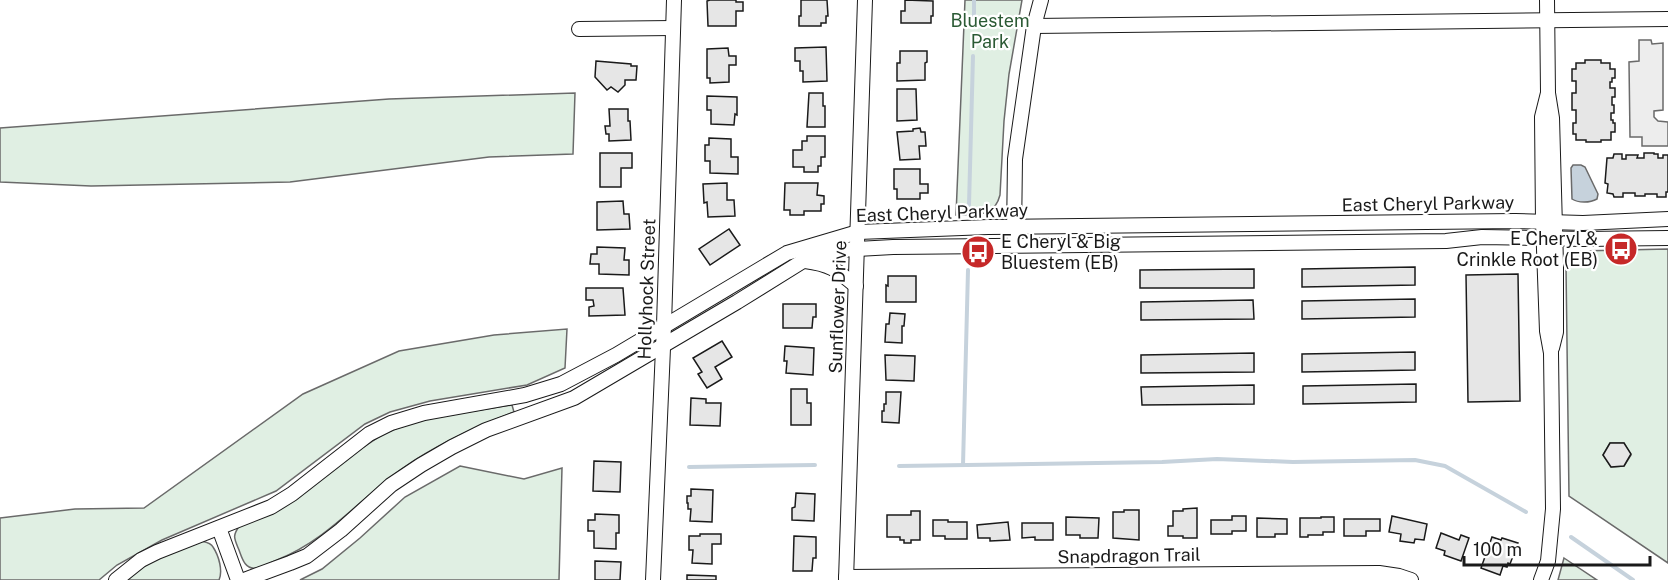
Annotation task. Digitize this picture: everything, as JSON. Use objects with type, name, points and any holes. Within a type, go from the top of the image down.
[{"type":"street","name":"Hollyhock Street","points":[[653,580],[674,0]]},
{"type":"street","name":"Sunflower Drive","points":[[846,579],[865,0]]},
{"type":"street","points":[[1014,246],[1015,159],[1034,26],[1041,0]]},
{"type":"street","points":[[1541,580],[1548,561],[1553,509],[1551,353],[1546,332],[1552,118],[1548,93],[1547,0]]},
{"type":"street","points":[[1034,26],[1668,18]]},
{"type":"street","points":[[579,29],[673,28]]},
{"type":"street","name":"East Cheryl Parkway","points":[[116,580],[141,560],[173,544],[271,507],[292,494],[369,434],[391,423],[424,413],[525,395],[561,384],[787,253],[858,232],[1014,227],[1625,222],[1668,219]]},
{"type":"street","name":"East Cheryl Parkway","points":[[244,580],[307,556],[341,530],[391,485],[452,447],[486,430],[574,398],[803,261],[831,251],[858,248],[1446,241],[1482,237],[1668,238]]},
{"type":"street","points":[[803,261],[821,263],[837,269],[856,286]]},
{"type":"street","points":[[219,528],[238,580]]},
{"type":"street","name":"Snapdragon Trail","points":[[846,579],[1379,573],[1411,580]]},
{"type":"green space","name":"Bluestem Park","points":[[965,0],[1022,0],[1009,74],[1000,195],[993,208],[977,215],[956,215]]},
{"type":"green space","points":[[575,93],[573,154],[489,157],[290,182],[91,186],[0,182],[0,128],[389,99]]},
{"type":"green space","points":[[1668,249],[1668,563],[1569,496],[1566,267],[1569,257],[1579,251]],"holes":[[[1610,443],[1624,443],[1631,455],[1624,466],[1611,467],[1603,455]]]},
{"type":"green space","points":[[567,329],[565,368],[527,385],[430,401],[390,412],[365,424],[276,491],[162,540],[117,565],[99,580],[0,580],[0,518],[75,509],[144,508],[303,394],[399,351],[494,335]]},
{"type":"green space","points":[[512,405],[514,412],[429,451],[403,468],[328,530],[296,551],[259,567],[252,568],[244,563],[235,537],[240,525],[380,436],[403,426],[433,418]]},
{"type":"green space","points":[[460,466],[524,479],[562,468],[559,580],[300,580],[322,569],[405,497]]},
{"type":"green space","points":[[201,541],[211,545],[217,555],[220,568],[219,580],[125,580],[155,559]]},
{"type":"green space","points":[[1564,558],[1597,580],[1558,580]]},
{"type":"shaded area","points":[[1639,40],[1651,40],[1652,44],[1663,43],[1663,110],[1654,111],[1654,117],[1658,121],[1668,122],[1668,146],[1642,146],[1642,137],[1630,137],[1629,62],[1639,61]]},
{"type":"shaded area","points":[[1573,165],[1585,167],[1598,194],[1597,199],[1584,202],[1572,199],[1571,168]]},
{"type":"building","points":[[801,0],[827,0],[826,23],[821,23],[821,26],[799,26]]},
{"type":"building","points":[[905,0],[933,1],[931,23],[901,23],[901,11],[905,11]]},
{"type":"building","points":[[707,1],[743,2],[743,11],[736,11],[736,26],[708,26]]},
{"type":"building","points":[[826,47],[827,81],[803,82],[800,61],[795,61],[795,48]]},
{"type":"building","points":[[728,48],[729,56],[736,56],[736,65],[729,65],[729,82],[710,83],[710,78],[707,78],[707,49]]},
{"type":"building","points":[[900,51],[927,51],[925,80],[897,81]]},
{"type":"building","points":[[1585,60],[1601,60],[1601,63],[1610,63],[1610,69],[1615,69],[1615,78],[1612,78],[1610,82],[1610,88],[1615,88],[1615,97],[1612,97],[1614,113],[1611,113],[1611,120],[1615,123],[1615,132],[1611,132],[1611,140],[1586,142],[1586,140],[1576,140],[1576,134],[1573,134],[1576,110],[1572,110],[1572,93],[1576,93],[1576,81],[1572,81],[1572,69],[1576,69],[1576,63],[1585,63]]},
{"type":"building","points":[[596,61],[637,66],[636,80],[625,80],[625,85],[618,92],[611,87],[607,90],[595,77]]},
{"type":"building","points":[[897,89],[916,89],[917,120],[897,121]]},
{"type":"building","points":[[809,93],[823,93],[825,127],[807,127]]},
{"type":"building","points":[[707,96],[737,97],[737,115],[735,114],[734,125],[711,124],[711,110],[707,110]]},
{"type":"building","points":[[609,109],[628,109],[631,140],[609,141],[609,134],[606,134],[605,126],[610,126]]},
{"type":"building","points":[[920,128],[921,132],[925,132],[926,146],[919,146],[920,159],[900,160],[897,132]]},
{"type":"building","points":[[807,136],[825,136],[825,157],[821,157],[818,172],[804,172],[804,167],[793,167],[793,150],[802,150],[802,141],[807,141]]},
{"type":"building","points":[[709,138],[731,139],[731,157],[738,157],[738,174],[710,173],[710,161],[705,161],[705,145],[709,145]]},
{"type":"building","points":[[600,153],[632,153],[632,168],[621,168],[621,187],[600,187]]},
{"type":"building","points":[[1644,153],[1658,154],[1658,158],[1668,155],[1666,197],[1657,197],[1657,194],[1635,196],[1635,193],[1623,193],[1623,197],[1614,197],[1613,194],[1607,193],[1608,184],[1605,183],[1607,158],[1613,158],[1614,154],[1622,154],[1622,159],[1626,159],[1626,155],[1638,155],[1637,158],[1644,158]]},
{"type":"building","points":[[894,169],[920,169],[920,184],[928,184],[928,193],[920,193],[920,199],[897,199],[897,189],[894,189]]},
{"type":"building","points":[[727,183],[727,200],[734,200],[735,216],[708,217],[707,202],[704,203],[703,184]]},
{"type":"building","points":[[785,183],[818,183],[817,195],[824,196],[821,211],[804,211],[804,215],[790,215],[790,210],[784,210]]},
{"type":"building","points":[[623,201],[624,214],[629,214],[630,229],[597,230],[597,202]]},
{"type":"building","points":[[729,229],[740,245],[710,265],[699,249]]},
{"type":"building","points":[[597,247],[625,248],[624,260],[629,260],[629,275],[599,274],[599,264],[590,264],[591,254],[597,254]]},
{"type":"building","points":[[1415,267],[1415,285],[1302,287],[1302,269]]},
{"type":"building","points":[[1254,269],[1254,288],[1140,288],[1140,270]]},
{"type":"building","points":[[1518,274],[1520,401],[1468,402],[1466,275]]},
{"type":"building","points":[[888,276],[916,276],[916,302],[886,302]]},
{"type":"building","points":[[586,288],[623,288],[625,315],[589,316],[589,307],[594,306],[593,300],[586,300]]},
{"type":"building","points":[[1415,299],[1415,317],[1302,319],[1302,301]]},
{"type":"building","points":[[1253,300],[1254,319],[1141,320],[1141,302]]},
{"type":"building","points":[[783,304],[816,304],[816,317],[813,317],[812,328],[783,328]]},
{"type":"building","points":[[890,313],[905,314],[902,343],[885,342],[886,324],[889,324]]},
{"type":"building","points":[[722,341],[732,357],[715,367],[722,379],[707,388],[698,374],[702,372],[693,358]]},
{"type":"building","points":[[785,346],[814,348],[813,375],[786,373]]},
{"type":"building","points":[[1415,352],[1415,370],[1302,372],[1302,354]]},
{"type":"building","points":[[1254,353],[1254,372],[1141,373],[1141,355]]},
{"type":"building","points":[[885,355],[915,356],[914,381],[886,380]]},
{"type":"building","points":[[1416,384],[1416,402],[1303,404],[1303,386]]},
{"type":"building","points":[[1254,385],[1254,404],[1142,405],[1141,387]]},
{"type":"building","points":[[791,389],[807,389],[807,403],[811,403],[811,425],[791,425]]},
{"type":"building","points":[[886,392],[901,392],[899,423],[882,422]]},
{"type":"building","points":[[691,398],[706,399],[706,403],[721,403],[720,426],[690,425]]},
{"type":"building","points":[[1610,443],[1624,443],[1631,454],[1624,466],[1611,467],[1603,455]]},
{"type":"building","points":[[594,461],[621,462],[620,492],[593,491]]},
{"type":"building","points":[[691,489],[713,490],[712,522],[690,521],[691,509],[688,509],[687,496],[691,496]]},
{"type":"building","points":[[796,493],[815,494],[814,521],[792,520]]},
{"type":"building","points":[[1197,508],[1197,538],[1168,536],[1168,526],[1173,526],[1173,511]]},
{"type":"building","points":[[1124,510],[1139,510],[1139,540],[1113,538],[1113,512],[1124,512]]},
{"type":"building","points":[[911,511],[920,511],[920,540],[904,543],[900,537],[887,537],[887,515],[911,515]]},
{"type":"building","points":[[595,514],[619,515],[616,549],[594,548],[594,531],[588,531],[588,520],[595,520]]},
{"type":"building","points":[[1232,516],[1246,516],[1246,531],[1211,534],[1211,520],[1232,520]]},
{"type":"building","points":[[1392,516],[1427,524],[1424,540],[1415,539],[1414,543],[1400,541],[1401,534],[1389,532]]},
{"type":"building","points":[[1066,517],[1099,518],[1098,538],[1066,535]]},
{"type":"building","points":[[1334,517],[1334,532],[1300,537],[1300,518]]},
{"type":"building","points":[[1257,518],[1287,519],[1287,534],[1257,537]]},
{"type":"building","points":[[1344,519],[1380,519],[1380,531],[1366,531],[1366,536],[1344,536]]},
{"type":"building","points":[[933,520],[967,522],[967,539],[945,539],[945,536],[933,536]]},
{"type":"building","points":[[1008,522],[1010,540],[990,541],[990,538],[978,538],[977,525]]},
{"type":"building","points":[[1022,523],[1053,523],[1053,540],[1035,540],[1035,537],[1022,538]]},
{"type":"building","points":[[1441,533],[1459,540],[1461,535],[1469,538],[1461,561],[1444,555],[1445,551],[1436,548]]},
{"type":"building","points":[[700,534],[721,534],[721,544],[712,544],[712,564],[692,563],[693,550],[689,550],[689,536],[700,536]]},
{"type":"building","points":[[794,536],[816,537],[816,558],[813,558],[812,571],[793,571]]},
{"type":"building","points":[[1492,537],[1518,543],[1510,564],[1508,563],[1507,567],[1503,566],[1500,575],[1481,568]]},
{"type":"building","points":[[595,561],[621,562],[620,580],[595,580]]},
{"type":"building","points":[[687,575],[716,576],[716,580],[687,580]]},
{"type":"waterway","points":[[974,0],[974,22]]},
{"type":"waterway","points":[[969,205],[973,56]]},
{"type":"waterway","points":[[963,465],[968,270]]},
{"type":"waterway","points":[[899,466],[1217,459],[1293,462],[1415,460],[1445,466],[1526,512]]},
{"type":"waterway","points":[[689,467],[815,465]]},
{"type":"waterway","points":[[1571,537],[1633,580]]},
{"type":"place","name":"E Cheryl & Crinkle Root (EB)","points":[[1621,249]]},
{"type":"place","name":"E Cheryl & Big Bluestem (EB)","points":[[978,252]]}]
